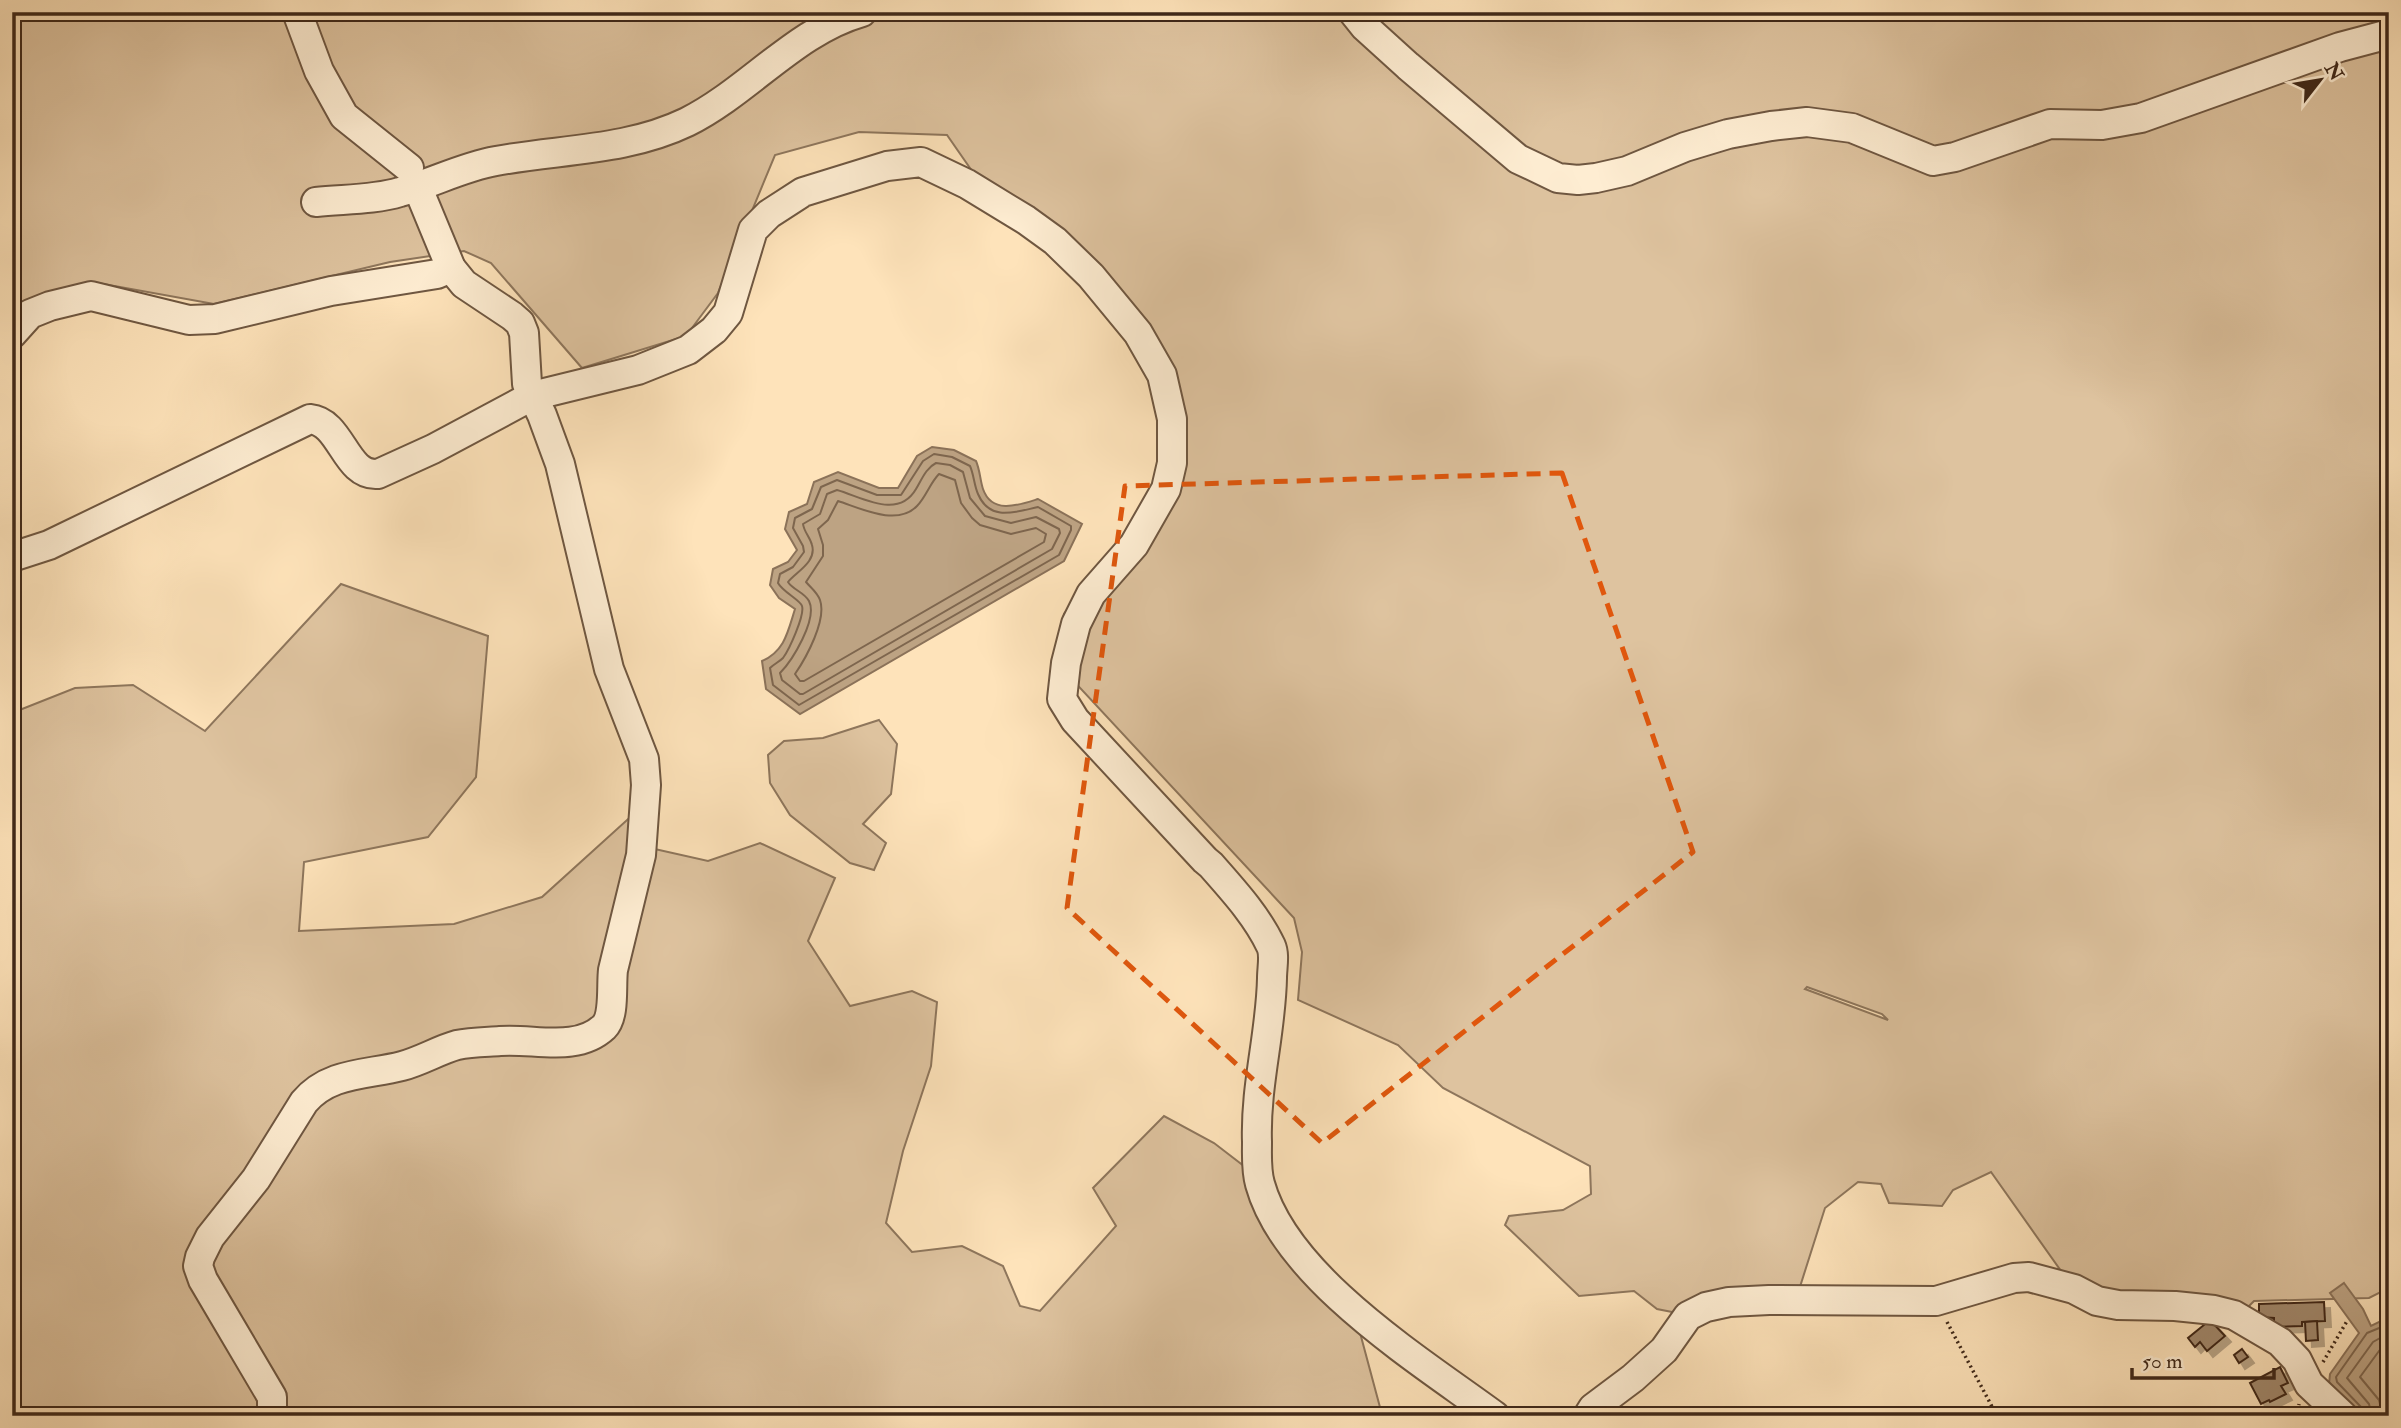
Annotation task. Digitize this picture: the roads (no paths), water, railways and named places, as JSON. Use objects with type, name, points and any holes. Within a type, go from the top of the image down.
[{"type":"street","points":[[297,12],[319,71],[344,116],[410,168]]},
{"type":"street","points":[[316,202],[399,193],[455,171],[495,161],[626,144],[657,135],[690,120],[733,93],[824,26],[862,12]]},
{"type":"street","points":[[1353,12],[1365,27],[1399,58],[1518,159],[1558,178],[1578,180],[1626,170],[1728,134],[1807,122],[1852,128],[1933,161],[1955,157],[2050,124],[2102,125],[2141,118],[2340,47],[2389,34]]},
{"type":"street","points":[[12,557],[49,545],[310,419],[318,420],[329,428],[361,471],[369,475],[379,474],[433,449],[532,396],[638,370],[688,350],[714,330],[729,313],[753,230],[769,214],[803,192],[887,166],[920,162],[967,184],[1055,241],[1091,276],[1138,333],[1162,374],[1172,419],[1172,463],[1166,489],[1134,545],[1091,594],[1076,624],[1066,663],[1062,699],[1075,720],[1241,900],[1272,949],[1271,1005],[1256,1122],[1260,1184],[1273,1216],[1301,1258],[1345,1302],[1495,1416]]},
{"type":"street","points":[[272,1416],[272,1397],[208,1290],[198,1266],[210,1237],[256,1179],[304,1102],[313,1091],[327,1083],[350,1075],[399,1067],[457,1045],[505,1040],[559,1043],[586,1039],[605,1026],[611,1015],[613,970],[641,855],[646,785],[644,759],[609,669],[560,464],[532,396],[525,371],[524,333],[520,323],[464,284],[451,268],[422,198]]},
{"type":"street","points":[[12,334],[30,314],[91,296],[189,320],[215,319],[331,291],[437,274],[451,268]]},
{"type":"street","points":[[1588,1416],[1593,1408],[1664,1350],[1688,1316],[1706,1307],[1729,1302],[1769,1300],[1936,1301],[2014,1278],[2029,1277],[2074,1289],[2097,1301],[2118,1305],[2175,1306],[2234,1315],[2280,1342],[2297,1360],[2309,1384],[2343,1416]]},
{"type":"water","points":[[932,447],[954,450],[976,461],[983,489],[993,502],[1007,506],[1038,499],[1082,524],[1064,561],[800,714],[766,689],[762,661],[781,646],[795,609],[779,598],[770,585],[773,569],[788,562],[797,550],[785,529],[789,512],[807,504],[814,482],[838,472],[879,488],[898,488],[917,456]]},
{"type":"water","points":[[2344,1283],[2363,1309],[2371,1326],[2389,1317],[2389,1416],[2359,1416],[2329,1384],[2330,1374],[2359,1333],[2330,1293]]}]
